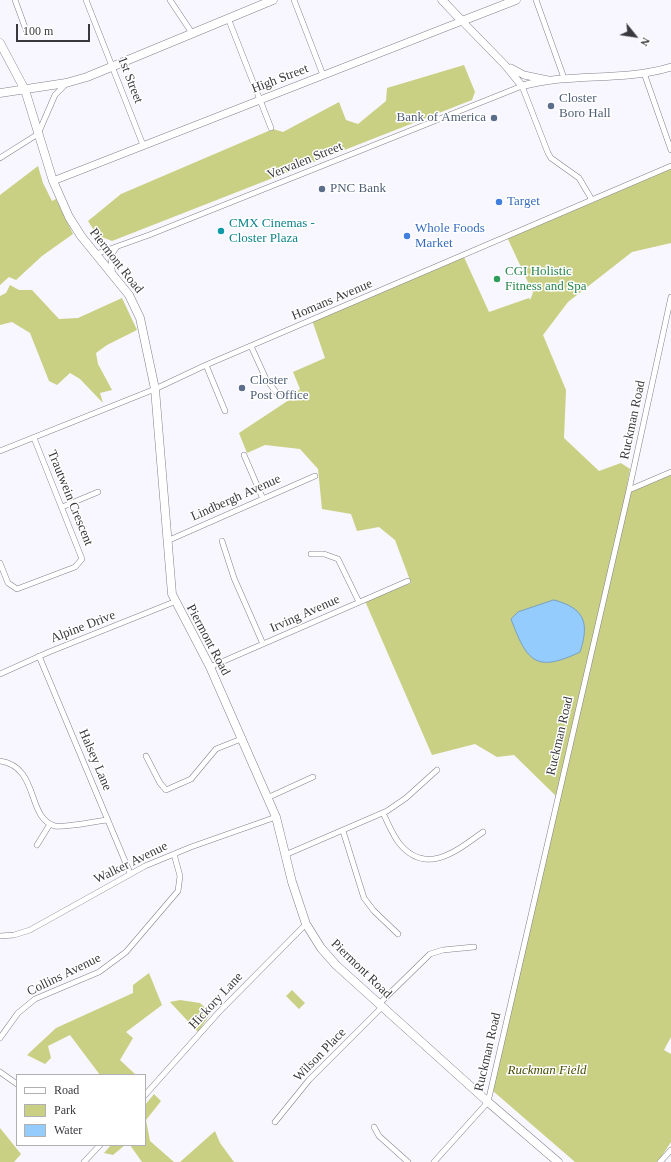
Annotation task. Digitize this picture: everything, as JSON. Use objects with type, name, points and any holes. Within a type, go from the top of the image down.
[{"type":"main road","points":[[442,0],[462,21]]},
{"type":"main road","name":"High Street","points":[[462,21],[516,0]]},
{"type":"main road","points":[[0,94],[66,83],[113,66],[267,1]]},
{"type":"main road","name":"Piermont Road","points":[[0,43],[25,90],[53,181],[77,230],[129,295],[140,318],[144,330],[155,389],[166,541],[170,582],[174,602],[210,667],[276,817],[285,855],[306,924],[330,958],[488,1102],[558,1162]]},
{"type":"street","points":[[15,0],[26,30]]},
{"type":"street","name":"1st Street","points":[[86,0],[143,146]]},
{"type":"street","points":[[170,0],[192,33]]},
{"type":"street","points":[[294,0],[323,75]]},
{"type":"street","points":[[536,0],[564,78]]},
{"type":"street","points":[[228,18],[271,128]]},
{"type":"street","points":[[462,21],[505,65],[522,86],[551,158],[579,178],[592,200]]},
{"type":"street","name":"High Street","points":[[53,181],[462,21]]},
{"type":"street","points":[[505,65],[524,75],[550,80]]},
{"type":"street","points":[[522,86],[564,78],[604,78],[644,73],[671,67]]},
{"type":"street","points":[[644,73],[671,150]]},
{"type":"street","points":[[0,158],[38,134],[54,95],[66,83]]},
{"type":"street","name":"Vervalen Street","points":[[96,254],[149,235],[522,86]]},
{"type":"street","name":"Homans Avenue","points":[[0,451],[155,389],[251,346],[671,166]]},
{"type":"street","points":[[113,275],[111,261],[112,253],[117,246]]},
{"type":"street","name":"Ruckman Road","points":[[434,1162],[488,1102],[629,490],[671,297]]},
{"type":"street","points":[[251,346],[266,379],[279,396]]},
{"type":"street","points":[[206,366],[225,411]]},
{"type":"street","name":"Trautwein Crescent","points":[[0,564],[8,583],[17,589],[78,565],[82,556],[34,438]]},
{"type":"street","points":[[244,456],[263,499]]},
{"type":"street","points":[[629,490],[671,472]]},
{"type":"street","name":"Lindbergh Avenue","points":[[166,541],[315,476]]},
{"type":"street","points":[[62,507],[98,492]]},
{"type":"street","points":[[222,541],[234,578],[263,644]]},
{"type":"street","points":[[311,554],[324,554],[338,559],[359,602]]},
{"type":"street","name":"Irving Avenue","points":[[210,667],[408,581]]},
{"type":"street","name":"Alpine Drive","points":[[0,674],[40,656],[174,602]]},
{"type":"street","name":"Halsey Lane","points":[[40,656],[130,873]]},
{"type":"street","points":[[146,756],[160,784],[166,790],[192,779],[216,749],[241,739]]},
{"type":"street","points":[[0,761],[12,764],[22,772],[41,815],[50,824],[58,826],[108,820]]},
{"type":"street","points":[[285,855],[383,813],[406,798],[437,770]]},
{"type":"street","points":[[267,798],[313,776]]},
{"type":"street","points":[[383,813],[400,844],[412,854],[427,859],[449,856],[483,832]]},
{"type":"street","name":"Walker Avenue","points":[[0,936],[14,935],[30,930],[130,873],[174,854],[276,817]]},
{"type":"street","points":[[38,845],[50,824]]},
{"type":"street","points":[[343,830],[364,898],[374,911],[398,934]]},
{"type":"street","name":"Collins Avenue","points":[[0,1038],[18,1013],[35,999],[99,972],[126,952],[178,892],[180,876],[174,854]]},
{"type":"street","name":"Hickory Lane","points":[[146,1094],[219,1012],[306,924]]},
{"type":"street","name":"Wilson Place","points":[[275,1122],[309,1080],[430,954],[443,950],[474,947]]},
{"type":"street","points":[[0,1073],[16,1083]]},
{"type":"street","points":[[374,1127],[379,1136],[408,1162]]},
{"type":"street","points":[[84,1162],[99,1146]]},
{"type":"street","points":[[660,1162],[671,1150]]},
{"type":"green space","points":[[464,65],[475,92],[472,100],[112,241],[97,235],[88,221],[121,194],[273,129],[283,132],[339,102],[346,120],[358,124],[386,101],[387,88]]},
{"type":"green space","points":[[38,166],[43,183],[52,201],[56,199],[73,234],[42,256],[16,280],[9,277],[0,285],[0,195]]},
{"type":"green space","name":"Ruckman Field","points":[[671,167],[671,243],[632,252],[568,302],[543,335],[566,390],[564,438],[599,471],[621,463],[630,469],[626,491],[671,472],[671,1037],[664,1050],[671,1054],[671,1142],[658,1162],[575,1162],[493,1091],[556,796],[514,755],[497,757],[475,744],[432,755],[365,601],[411,583],[395,540],[379,527],[357,531],[351,514],[322,509],[318,469],[300,449],[265,445],[247,453],[239,433],[289,400],[300,389],[293,372],[325,358],[312,320],[463,255],[489,312],[529,298],[530,300],[533,293],[507,237]]},
{"type":"green space","points":[[10,285],[19,290],[32,290],[59,319],[78,318],[122,298],[137,330],[107,345],[96,353],[98,364],[112,390],[100,393],[103,403],[80,379],[70,373],[57,385],[49,381],[30,333],[12,322],[0,325],[0,296],[6,293]]},
{"type":"green space","points":[[149,973],[162,1005],[126,1032],[133,1038],[120,1060],[135,1074],[99,1074],[70,1035],[48,1046],[51,1058],[45,1064],[27,1055],[56,1028],[133,993],[133,985]]},
{"type":"green space","points":[[292,990],[305,1003],[299,1009],[286,996]]},
{"type":"green space","points":[[180,1000],[200,1003],[211,1013],[198,1032],[170,1002]]},
{"type":"green space","points":[[154,1094],[161,1101],[146,1120],[146,1104]]},
{"type":"green space","points":[[146,1120],[150,1141],[174,1162],[142,1162],[131,1146],[146,1146]]},
{"type":"green space","points":[[0,1128],[21,1154],[14,1162],[0,1162]]},
{"type":"green space","points":[[215,1131],[220,1143],[234,1162],[180,1162]]},
{"type":"green space","points":[[110,1146],[124,1146],[113,1155],[104,1153]]},
{"type":"water","points":[[554,600],[572,607],[578,612],[584,624],[583,641],[580,652],[553,662],[543,662],[535,660],[528,654],[522,645],[511,619],[518,612]]},
{"type":"place","name":"Closter Boro Hall","points":[[551,106]]},
{"type":"place","name":"Bank of America","points":[[494,118]]},
{"type":"place","name":"PNC Bank","points":[[322,189]]},
{"type":"place","name":"Target","points":[[499,202]]},
{"type":"place","name":"CMX Cinemas - Closter Plaza","points":[[221,231]]},
{"type":"place","name":"Whole Foods Market","points":[[407,236]]},
{"type":"place","name":"CGI Holistic Fitness and Spa","points":[[497,279]]},
{"type":"place","name":"Closter Post Office","points":[[242,388]]}]
